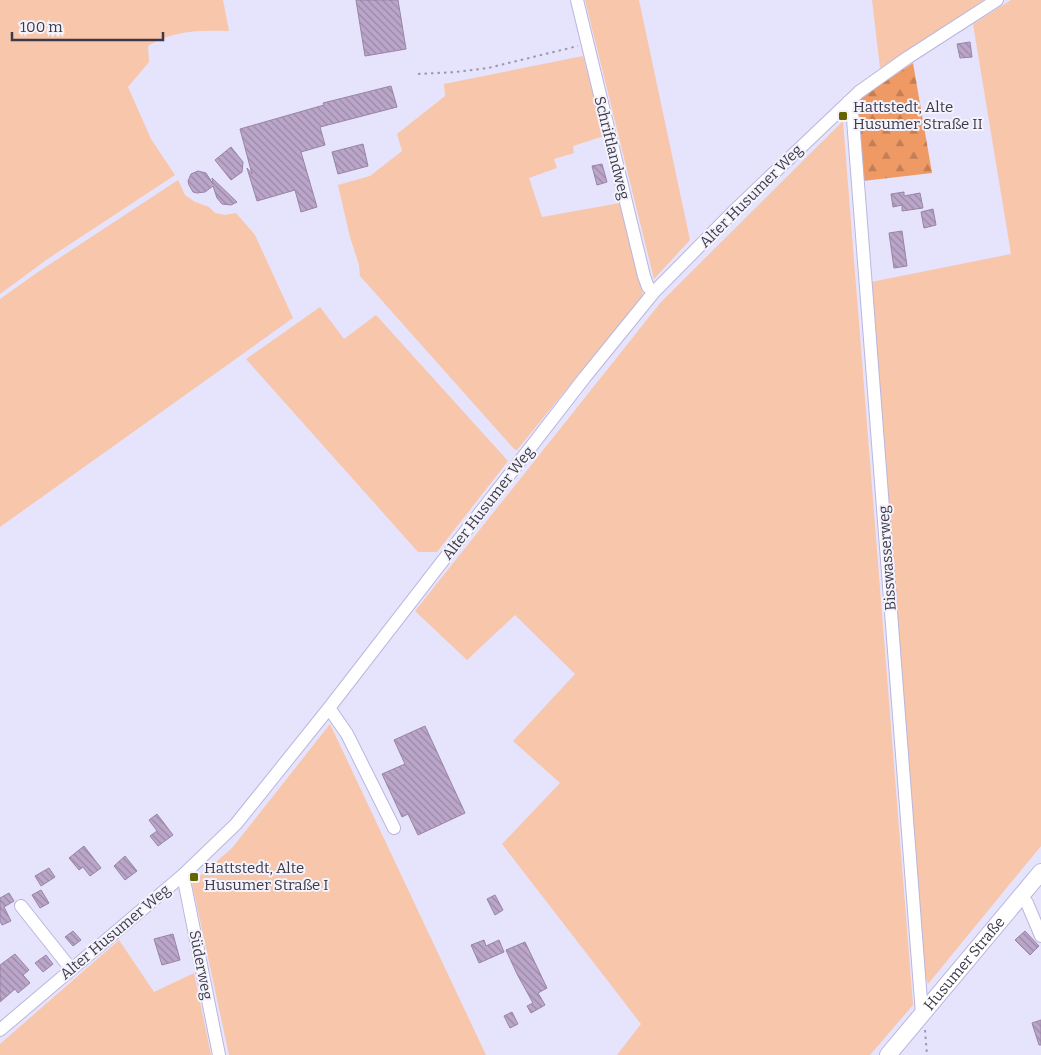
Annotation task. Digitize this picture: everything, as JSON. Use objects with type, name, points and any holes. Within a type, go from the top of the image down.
[{"type":"main road","name":"Husumer Straße","points":[[888,1055],[1041,872]]},
{"type":"street","name":"Schriftlandweg","points":[[577,0],[644,276],[654,292]]},
{"type":"street","name":"Alter Husumer Weg","points":[[0,1030],[183,875],[236,824],[329,708],[585,377],[654,292],[736,209],[848,102],[907,58],[997,0]]},
{"type":"street","name":"Bisswasserweg","points":[[848,102],[853,119],[922,1014]]},
{"type":"street","points":[[329,708],[343,726],[394,828]]},
{"type":"street","name":"Süderweg","points":[[183,875],[218,1055]]},
{"type":"street","points":[[1021,896],[1027,903],[1041,936]]},
{"type":"street","points":[[21,906],[72,969]]},
{"type":"path","points":[[418,74],[488,68],[587,44]]},
{"type":"path","points":[[926,1032],[928,1055]]},
{"type":"shaded area","points":[[0,0],[223,0],[229,31],[187,32],[157,41],[148,46],[149,62],[128,87],[151,139],[175,175],[49,258],[0,294]]},
{"type":"shaded area","points":[[585,0],[639,0],[690,240],[654,279]]},
{"type":"shaded area","points":[[872,0],[984,0],[880,68]]},
{"type":"shaded area","points":[[1011,0],[1041,0],[1041,846],[928,984],[925,975],[871,282],[1011,254],[973,24]]},
{"type":"shaded area","points":[[583,56],[604,136],[573,146],[574,153],[554,159],[557,168],[529,178],[542,217],[620,203],[643,295],[517,450],[515,450],[360,276],[359,265],[350,237],[338,185],[370,176],[402,151],[397,134],[445,96],[444,84]]},
{"type":"shaded area","points":[[843,121],[913,1005],[870,1055],[617,1055],[641,1024],[502,844],[560,783],[513,741],[575,674],[515,615],[467,660],[415,611],[661,302]]},
{"type":"shaded area","points":[[178,180],[185,195],[195,202],[209,207],[215,213],[225,215],[236,213],[255,235],[293,318],[0,527],[0,299]]},
{"type":"shaded area","points":[[320,307],[344,339],[376,315],[508,461],[437,552],[418,552],[246,359]]},
{"type":"shaded area","points":[[330,724],[486,1055],[229,1055],[192,883],[232,848]]},
{"type":"shaded area","points":[[119,940],[154,992],[194,973],[211,1055],[0,1055],[0,1044]]},
{"type":"green space","points":[[913,63],[932,173],[863,181],[856,113],[860,98]]},
{"type":"building","points":[[356,0],[398,0],[406,49],[365,56]]},
{"type":"building","points":[[970,42],[972,57],[960,58],[957,44]]},
{"type":"building","points":[[391,86],[397,107],[320,127],[325,145],[301,152],[317,207],[301,212],[295,190],[257,201],[247,168],[252,174],[240,129],[324,105],[323,103]]},
{"type":"building","points":[[363,144],[368,166],[338,174],[332,152]]},
{"type":"building","points":[[231,147],[243,162],[242,172],[231,180],[215,160]]},
{"type":"building","points":[[602,164],[607,182],[597,185],[592,166]]},
{"type":"building","points":[[198,171],[206,173],[213,184],[212,178],[237,202],[231,205],[222,204],[217,198],[213,186],[205,192],[193,192],[188,181],[191,174]]},
{"type":"building","points":[[904,192],[904,196],[920,193],[923,208],[902,211],[902,205],[893,207],[891,194]]},
{"type":"building","points":[[933,209],[936,225],[924,228],[921,212]]},
{"type":"building","points":[[902,231],[907,266],[894,268],[889,233]]},
{"type":"building","points":[[425,726],[465,813],[418,835],[408,814],[402,817],[382,774],[405,764],[394,740]]},
{"type":"building","points":[[157,814],[173,835],[158,846],[150,836],[157,831],[149,820]]},
{"type":"building","points":[[84,846],[101,868],[90,876],[83,867],[79,870],[69,858]]},
{"type":"building","points":[[125,856],[137,871],[125,880],[114,866]]},
{"type":"building","points":[[49,868],[55,877],[41,886],[35,876]]},
{"type":"building","points":[[41,890],[49,903],[40,908],[32,895]]},
{"type":"building","points":[[9,893],[14,901],[4,907],[11,921],[2,925],[0,921],[0,898]]},
{"type":"building","points":[[495,895],[503,910],[495,915],[487,899]]},
{"type":"building","points":[[73,931],[81,940],[73,946],[65,937]]},
{"type":"building","points":[[1025,931],[1039,946],[1030,955],[1015,940]]},
{"type":"building","points":[[173,934],[180,960],[162,965],[154,939]]},
{"type":"building","points":[[484,940],[486,946],[499,940],[504,952],[479,963],[471,945]]},
{"type":"building","points":[[525,942],[547,988],[538,993],[545,1005],[531,1013],[527,1006],[533,1003],[506,950]]},
{"type":"building","points":[[15,954],[29,970],[23,975],[30,983],[18,993],[15,989],[0,1002],[0,965]]},
{"type":"building","points":[[46,955],[53,964],[43,972],[35,963]]},
{"type":"building","points":[[512,1012],[518,1024],[510,1028],[504,1016]]},
{"type":"building","points":[[1041,1020],[1041,1045],[1039,1045],[1032,1023]]},
{"type":"place","name":"Hattstedt, Alte Husumer Straße II","points":[[843,116]]},
{"type":"place","name":"Hattstedt, Alte Husumer Straße I","points":[[194,877]]}]
